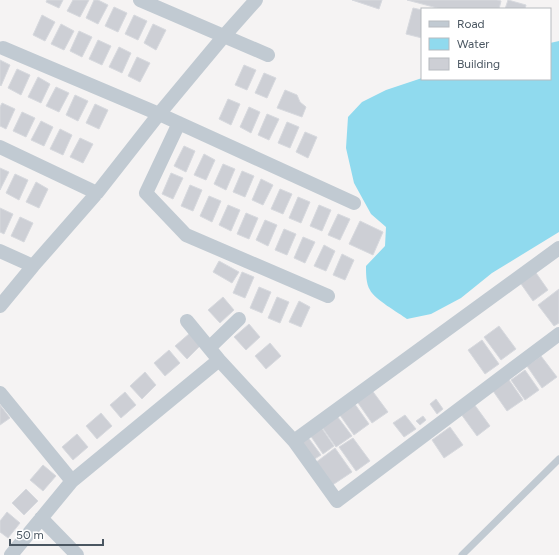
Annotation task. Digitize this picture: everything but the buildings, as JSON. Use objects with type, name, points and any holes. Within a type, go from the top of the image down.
[{"type":"street","points":[[140,0],[268,55]]},
{"type":"street","points":[[0,306],[97,193],[224,36],[256,0]]},
{"type":"street","points":[[3,48],[160,114],[354,203]]},
{"type":"street","points":[[179,123],[146,193],[186,235],[328,296]]},
{"type":"street","points":[[0,147],[97,193]]},
{"type":"street","points":[[294,441],[559,248]]},
{"type":"street","points":[[0,251],[33,266]]},
{"type":"street","points":[[210,348],[239,319]]},
{"type":"street","points":[[188,320],[219,360],[294,441],[337,501],[559,334]]},
{"type":"street","points":[[11,555],[72,481],[219,360]]},
{"type":"street","points":[[0,393],[72,481]]},
{"type":"street","points":[[41,518],[77,555]]},
{"type":"lane","points":[[462,555],[559,459]]},
{"type":"water","points":[[559,41],[559,232],[492,273],[461,298],[431,314],[407,319],[372,294],[368,285],[366,278],[366,266],[385,246],[386,227],[371,214],[354,183],[346,148],[348,117],[362,102],[386,90],[421,78],[421,80],[551,80],[551,43]]}]
